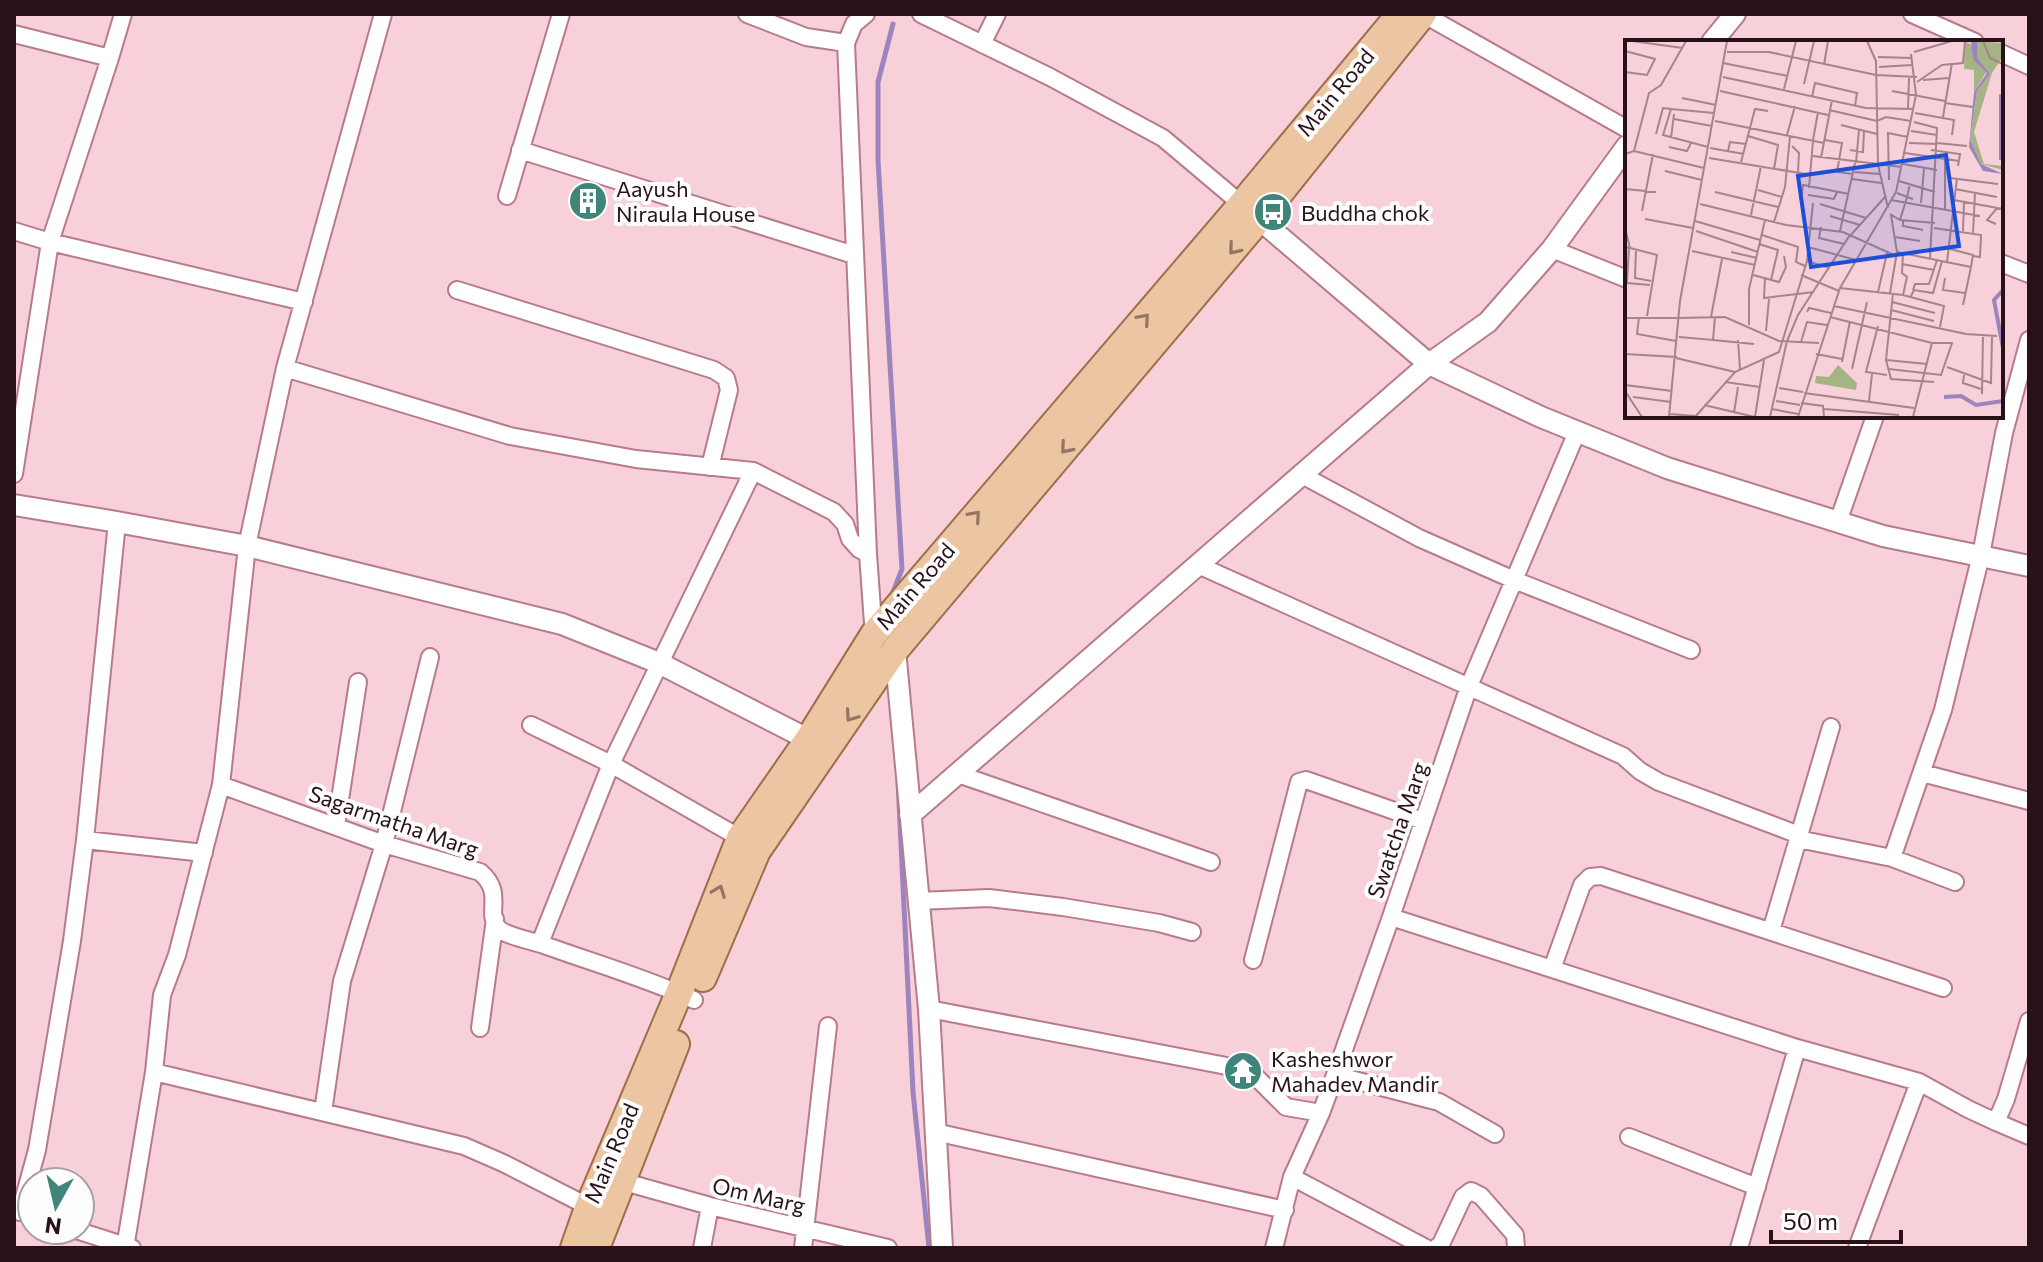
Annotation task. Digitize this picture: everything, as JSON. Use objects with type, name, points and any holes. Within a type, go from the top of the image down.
[{"type":"main road","name":"Main Road","points":[[574,1248],[621,1181],[740,838],[877,678],[895,650],[1251,212],[1400,14]]},
{"type":"main road","name":"Main Road","points":[[596,1248],[598,1212],[686,997],[757,851],[818,745],[874,634],[1251,212],[1423,14]]},
{"type":"street","points":[[14,474],[50,242],[123,14]]},
{"type":"street","points":[[96,1237],[128,1247],[162,995],[177,955],[221,785],[247,546],[285,368],[383,14]]},
{"type":"street","points":[[507,196],[561,14]]},
{"type":"street","points":[[747,14],[765,17],[806,37],[846,43]]},
{"type":"street","points":[[866,14],[854,24],[846,43],[868,554],[877,678]]},
{"type":"street","points":[[921,14],[1050,77],[1163,138],[1429,364],[1541,417],[1667,468],[1883,536],[2029,566]]},
{"type":"street","points":[[982,44],[997,14]]},
{"type":"street","points":[[1423,14],[1625,128]]},
{"type":"street","points":[[1714,40],[1735,14]]},
{"type":"street","points":[[1912,14],[1970,40]]},
{"type":"street","points":[[14,34],[110,58]]},
{"type":"street","points":[[2003,54],[2029,66]]},
{"type":"street","points":[[910,815],[1429,364],[1488,322],[1552,249],[1625,149]]},
{"type":"street","points":[[520,150],[854,255]]},
{"type":"street","points":[[14,231],[304,302]]},
{"type":"street","points":[[1552,249],[1625,278]]},
{"type":"street","points":[[2003,264],[2029,274]]},
{"type":"street","points":[[457,290],[714,370],[726,378],[729,390],[710,467]]},
{"type":"street","points":[[1892,858],[1943,710],[1981,555],[2004,433],[2029,340]]},
{"type":"street","points":[[285,368],[510,436],[636,459],[753,471],[834,512],[845,524],[850,539],[868,554]]},
{"type":"street","points":[[1838,522],[1874,418]]},
{"type":"street","name":"Swatcha Marg","points":[[1274,1248],[1292,1177],[1335,1075],[1469,686],[1577,432]]},
{"type":"street","points":[[540,943],[611,764],[753,471]]},
{"type":"street","points":[[1302,475],[1419,538],[1514,580],[1691,650]]},
{"type":"street","points":[[14,505],[247,546],[562,624],[659,663],[818,745]]},
{"type":"street","points":[[33,1166],[72,941],[117,522]]},
{"type":"street","points":[[1198,565],[1623,756],[1659,782],[1798,837],[1892,858],[1955,882]]},
{"type":"street","points":[[895,650],[929,1009],[942,1248]]},
{"type":"street","points":[[323,1112],[342,981],[384,844],[430,657]]},
{"type":"street","points":[[336,826],[358,682]]},
{"type":"street","points":[[531,725],[611,764],[740,838]]},
{"type":"street","points":[[1771,931],[1831,727]]},
{"type":"street","points":[[1922,773],[2029,801]]},
{"type":"street","points":[[958,774],[1211,862]]},
{"type":"street","points":[[1253,960],[1299,782],[1306,780],[1423,821]]},
{"type":"street","name":"Sagarmatha Marg","points":[[221,785],[384,844],[480,872],[489,880],[493,889],[495,919],[480,1028]]},
{"type":"street","points":[[85,840],[204,853]]},
{"type":"street","points":[[1552,969],[1582,885],[1590,877],[1601,876],[1943,988]]},
{"type":"street","points":[[918,901],[989,898],[1159,923],[1192,932]]},
{"type":"street","points":[[1391,917],[1797,1048],[1919,1082],[1968,1109],[2029,1136]]},
{"type":"street","points":[[495,919],[498,928],[506,933],[686,997]]},
{"type":"street","points":[[929,1009],[1237,1068],[1253,1074],[1286,1107],[1321,1113]]},
{"type":"street","points":[[1996,1122],[2029,1021]]},
{"type":"street","points":[[803,1248],[828,1026]]},
{"type":"street","points":[[1739,1248],[1797,1048]]},
{"type":"street","points":[[154,1072],[464,1146],[598,1212]]},
{"type":"street","points":[[1335,1075],[1439,1102],[1495,1134]]},
{"type":"street","points":[[1862,1246],[1919,1082]]},
{"type":"street","points":[[935,1132],[1285,1210]]},
{"type":"street","points":[[1629,1137],[1757,1187]]},
{"type":"street","points":[[1292,1177],[1426,1248]]},
{"type":"street","name":"Om Marg","points":[[621,1181],[710,1206],[888,1248]]},
{"type":"street","points":[[1436,1248],[1441,1244],[1463,1197],[1471,1191],[1481,1196],[1515,1235],[1516,1248]]},
{"type":"street","points":[[702,1248],[710,1206]]},
{"type":"waterway","points":[[892,595],[902,569],[878,160],[878,82],[893,24]]},
{"type":"waterway","points":[[898,782],[913,1092],[929,1248]]},
{"type":"place","name":"Aayush Niraula House","points":[[588,201]]},
{"type":"place","name":"Buddha chok","points":[[1273,212]]},
{"type":"place","name":"Kasheshwor Mahadev Mandir","points":[[1243,1071]]}]
